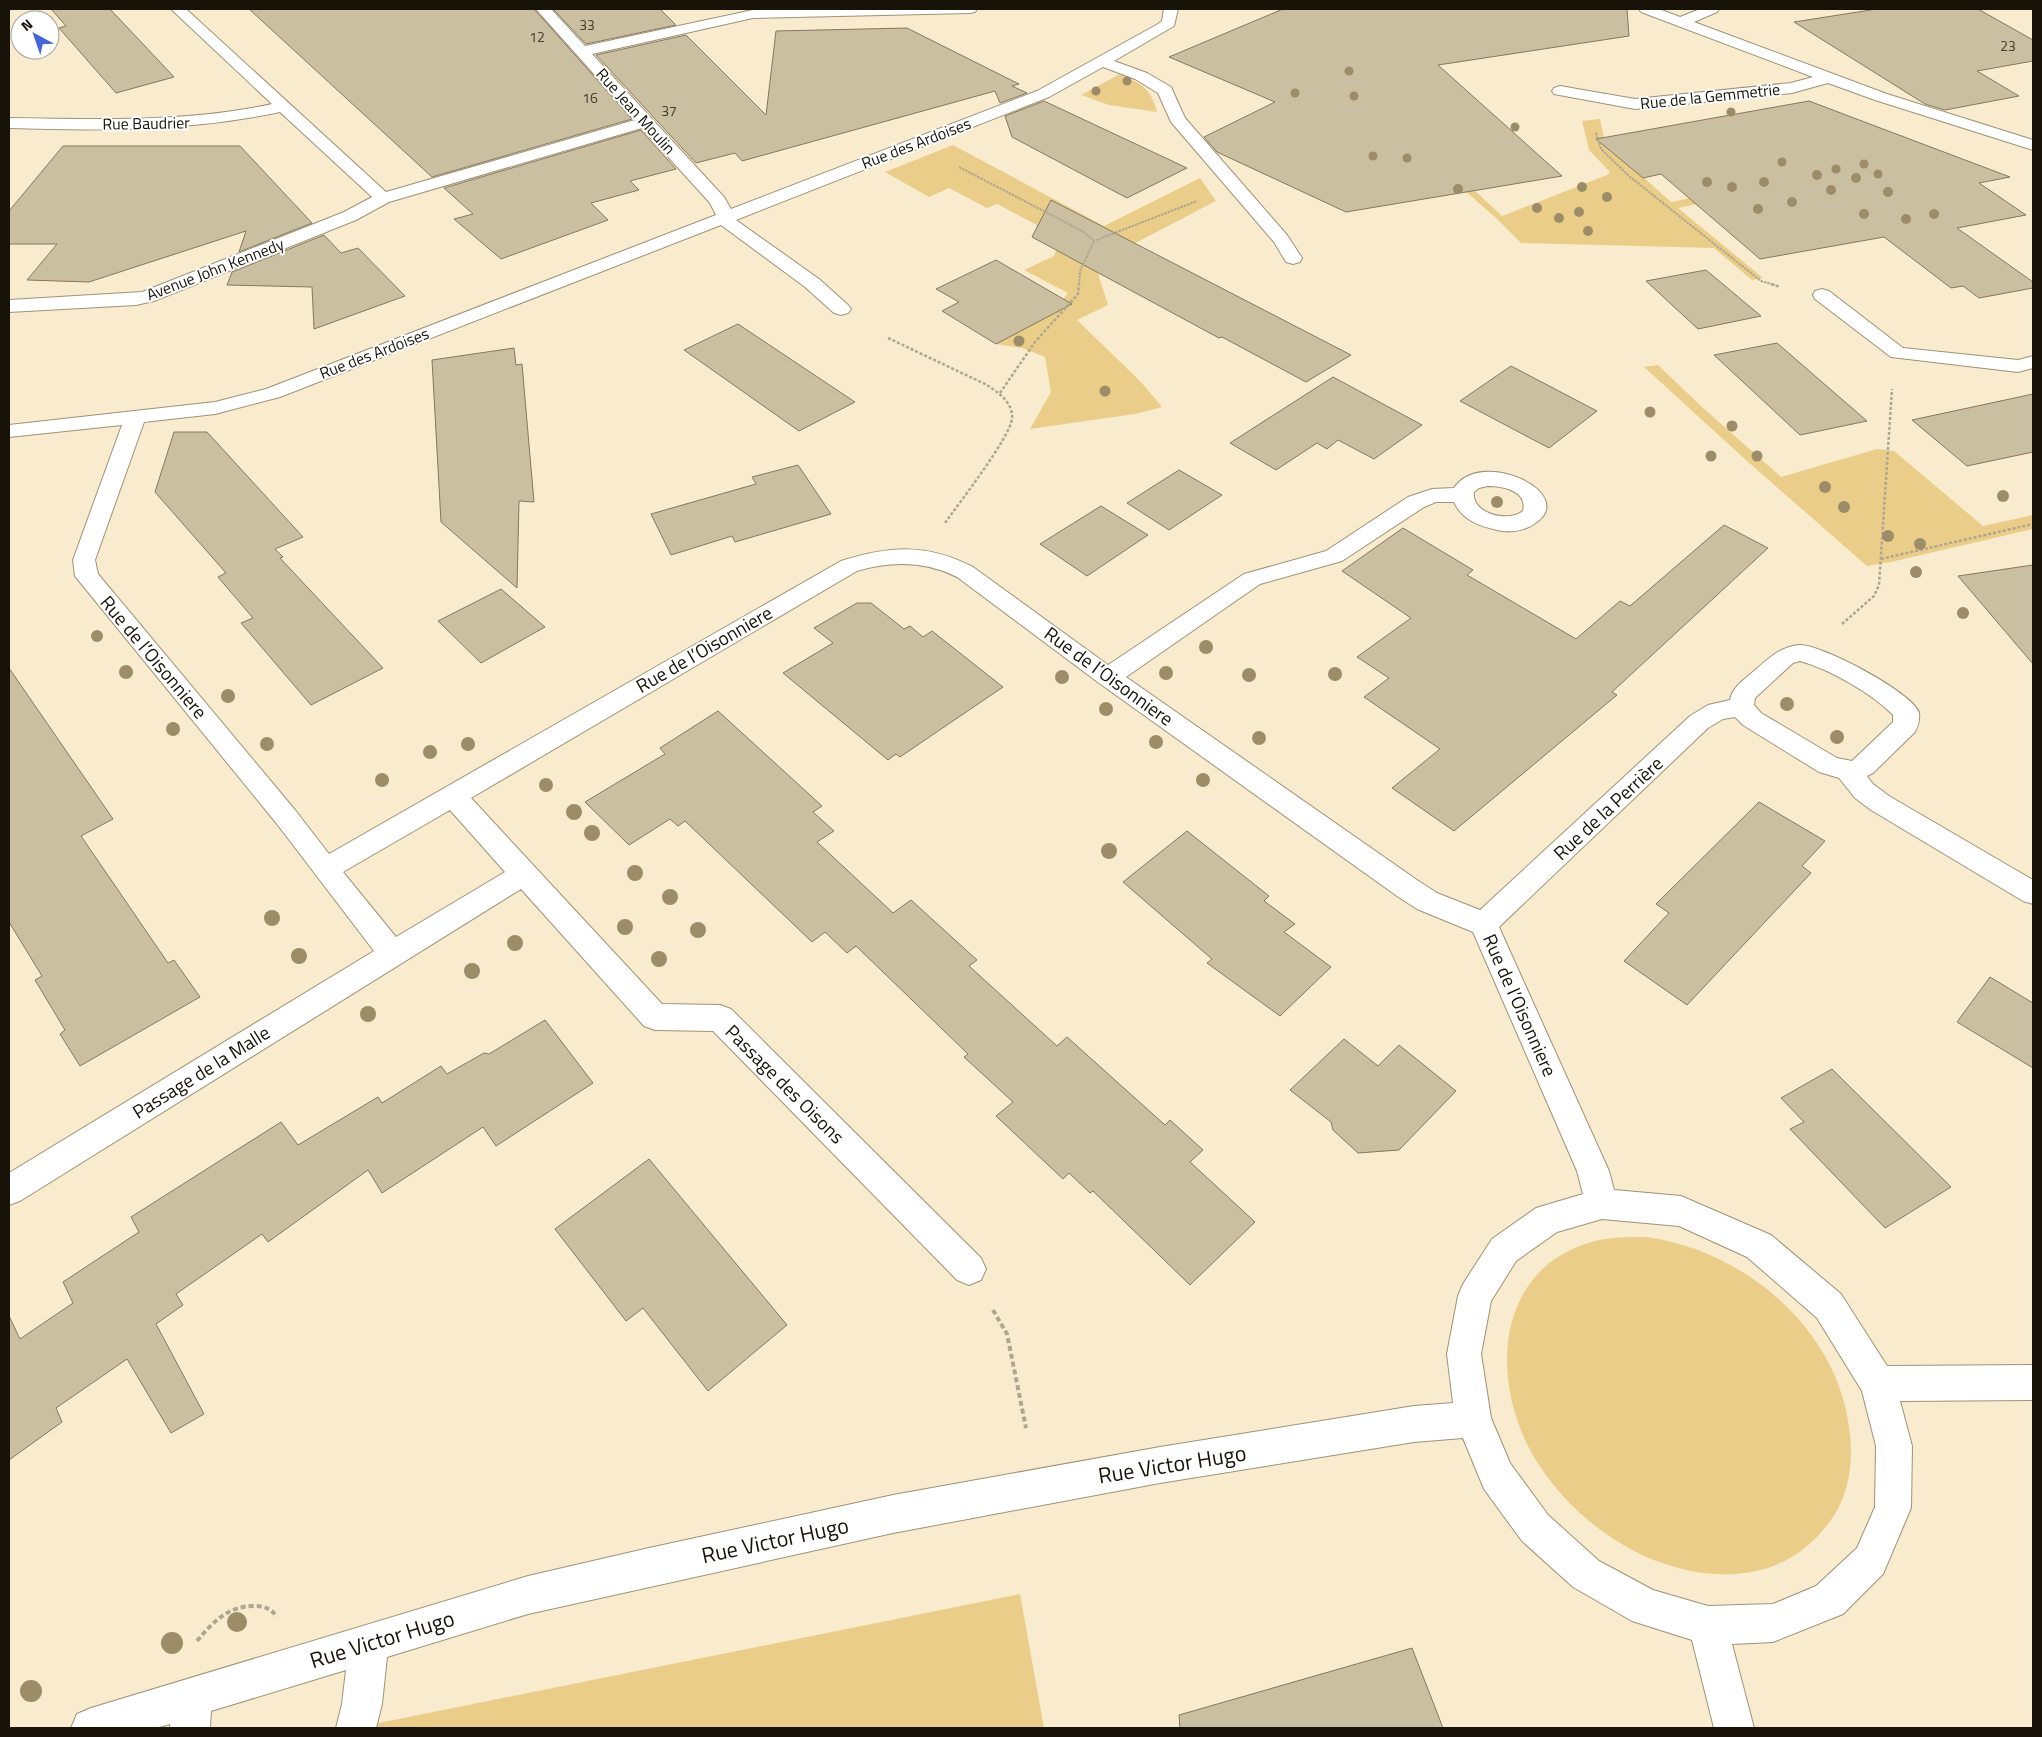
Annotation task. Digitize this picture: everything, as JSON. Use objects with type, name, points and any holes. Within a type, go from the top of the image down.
[{"type":"street","points":[[178,9],[382,198]]},
{"type":"street","name":"Rue Jean Moulin","points":[[543,9],[718,201],[725,217]]},
{"type":"street","points":[[583,51],[752,14],[970,9]]},
{"type":"street","name":"Rue des Ardoises","points":[[9,431],[136,418],[215,408],[254,400],[1043,94],[1164,27],[1169,22],[1171,9]]},
{"type":"street","name":"Rue de la Gemmetrie","points":[[1646,9],[1828,78],[1938,117],[2033,145]]},
{"type":"street","points":[[1680,22],[1712,9]]},
{"type":"street","points":[[1103,62],[1142,76],[1165,90],[1177,119],[1281,239],[1293,258]]},
{"type":"street","name":"Rue de la Gemmetrie","points":[[1560,90],[1635,104],[1792,88],[1828,78]]},
{"type":"street","name":"Rue Baudrier","points":[[9,123],[170,124],[217,120],[282,107]]},
{"type":"street","name":"Avenue John Kennedy","points":[[9,306],[147,297],[350,216],[382,198],[645,122]]},
{"type":"street","points":[[725,217],[736,230],[812,283],[841,309]]},
{"type":"street","points":[[1822,295],[1898,353],[2018,366],[2033,362]]},
{"type":"street","name":"Rue de l’Oisonniere","points":[[136,418],[84,560],[87,576],[286,817],[325,870],[393,954]]},
{"type":"street","points":[[1108,677],[1252,579],[1266,573],[1334,556],[1426,497],[1440,494],[1462,496]]},
{"type":"street","name":"Rue de l’Oisonniere","points":[[325,870],[811,586],[849,566],[875,558],[899,556],[922,558],[947,564],[965,572],[1108,677],[1407,888],[1427,901],[1484,924],[1593,1170],[1602,1204]]},
{"type":"street","points":[[1800,653],[1810,654],[1894,700],[1906,713],[1906,725],[1864,766],[1857,770],[1848,771],[1828,765],[1752,719],[1741,707],[1743,695],[1786,656],[1800,653]]},
{"type":"street","name":"Rue de la Perrière","points":[[1484,924],[1699,722],[1718,711],[1741,707]]},
{"type":"street","points":[[1848,771],[1864,791],[1880,803],[2033,893]]},
{"type":"street","points":[[393,954],[524,874],[453,796]]},
{"type":"street","name":"Passage des Oisons","points":[[524,874],[655,1017],[720,1018],[969,1269]]},
{"type":"street","name":"Passage de la Malle","points":[[9,1190],[393,954]]},
{"type":"street","points":[[1602,1204],[1681,1211],[1759,1246],[1829,1306],[1878,1384],[1894,1446],[1893,1508],[1870,1561],[1829,1600],[1781,1620],[1773,1623],[1708,1624],[1646,1607],[1586,1574],[1535,1528],[1497,1476],[1473,1419],[1464,1354],[1475,1296],[1504,1250],[1548,1219],[1602,1204]]},
{"type":"street","points":[[1878,1384],[2033,1382]]},
{"type":"street","name":"Rue Victor Hugo","points":[[92,1728],[191,1713],[369,1645],[528,1595],[893,1514],[1151,1467],[1414,1424],[1473,1419]]},
{"type":"street","points":[[1708,1624],[1734,1728]]},
{"type":"street","points":[[356,1728],[362,1700],[369,1645]]},
{"type":"path","points":[[1595,132],[1596,139],[1602,149],[1629,176],[1761,281],[1780,287]]},
{"type":"path","points":[[955,164],[1084,232],[1094,241]]},
{"type":"path","points":[[1000,393],[1035,342],[1078,294],[1080,271],[1094,241],[1200,200]]},
{"type":"path","points":[[888,338],[1000,393],[1009,405],[1012,420],[1003,437],[940,530]]},
{"type":"path","points":[[1810,654],[1874,596],[1879,585],[1892,385]]},
{"type":"path","points":[[1880,559],[2033,524]]},
{"type":"path","points":[[969,1269],[1007,1334],[1026,1428]]},
{"type":"shaded area","points":[[1120,74],[1134,81],[1148,92],[1152,97],[1157,112],[1109,105],[1081,95]]},
{"type":"shaded area","points":[[1600,119],[1605,143],[1671,202],[1796,177],[1804,182],[1678,208],[1763,278],[1752,280],[1714,248],[1521,243],[1496,218],[1432,162],[1415,135],[1502,216],[1607,175],[1610,172],[1589,150],[1582,121]]},
{"type":"shaded area","points":[[953,145],[1104,226],[1200,178],[1216,201],[1095,264],[1108,305],[1077,320],[1141,382],[1162,407],[1135,414],[1030,429],[1051,392],[1045,357],[1022,348],[996,344],[1051,314],[1068,293],[1024,270],[1054,256],[1058,245],[1035,224],[997,204],[987,208],[949,188],[929,197],[885,172]]},
{"type":"shaded area","points":[[1658,365],[1781,477],[1877,449],[1894,451],[1983,526],[2033,515],[2033,529],[1867,566],[1747,461],[1644,367]]},
{"type":"shaded area","points":[[1646,1237],[1683,1245],[1718,1259],[1752,1278],[1782,1302],[1808,1330],[1828,1362],[1843,1397],[1850,1435],[1851,1456],[1849,1478],[1843,1498],[1833,1517],[1818,1536],[1800,1552],[1779,1564],[1756,1571],[1716,1574],[1689,1571],[1651,1559],[1604,1532],[1576,1509],[1541,1468],[1525,1439],[1513,1407],[1508,1373],[1508,1340],[1516,1309],[1531,1281],[1555,1259],[1588,1243],[1609,1238]]},
{"type":"shaded area","points":[[1020,1594],[1044,1728],[354,1728]]},
{"type":"building","points":[[110,9],[174,77],[116,93],[60,29],[66,26],[60,19],[60,10],[52,10]]},
{"type":"building","points":[[249,9],[534,9],[632,119],[432,177]]},
{"type":"building","points":[[553,9],[660,9],[676,25],[586,44]]},
{"type":"building","points":[[1283,9],[1627,9],[1629,36],[1438,65],[1562,176],[1346,212],[1217,152],[1204,137],[1275,102],[1169,57]]},
{"type":"building","points":[[1877,9],[1978,9],[2033,40],[2033,61],[1977,71],[2019,96],[1945,110],[1925,104],[1794,22]]},
{"type":"building","points":[[907,28],[1019,84],[1012,86],[1027,93],[1000,103],[995,91],[742,161],[735,153],[696,163],[596,55],[686,35],[766,115],[776,31]]},
{"type":"building","points":[[1044,101],[1187,168],[1127,198],[1012,137],[1005,116]]},
{"type":"building","points":[[1809,101],[2010,177],[1979,183],[2026,215],[1957,228],[2033,282],[2033,288],[1979,298],[1963,286],[1951,288],[1884,237],[1760,259],[1661,174],[1643,178],[1596,139]]},
{"type":"building","points":[[641,130],[676,169],[630,181],[639,190],[591,203],[608,220],[501,259],[454,219],[473,214],[444,188]]},
{"type":"building","points":[[63,146],[240,146],[312,223],[239,252],[246,231],[89,282],[27,280],[57,244],[9,244],[9,211]]},
{"type":"building","points":[[1051,200],[1351,355],[1306,382],[1222,337],[1219,338],[1032,237]]},
{"type":"building","points":[[324,235],[341,253],[358,248],[405,296],[314,329],[312,287],[227,285],[232,272]]},
{"type":"building","points":[[996,260],[1072,304],[996,344],[942,311],[959,302],[936,289]]},
{"type":"building","points":[[1706,270],[1761,316],[1698,329],[1646,281]]},
{"type":"building","points":[[738,324],[855,402],[799,431],[684,350]]},
{"type":"building","points":[[1777,343],[1867,421],[1800,435],[1714,355]]},
{"type":"building","points":[[514,348],[516,365],[522,364],[534,502],[519,501],[517,588],[441,522],[432,360]]},
{"type":"building","points":[[1511,366],[1597,411],[1549,448],[1460,401]]},
{"type":"building","points":[[1333,377],[1422,425],[1374,459],[1338,440],[1327,449],[1317,443],[1276,470],[1230,443]]},
{"type":"building","points":[[2033,394],[2033,452],[1967,466],[1912,420]]},
{"type":"building","points":[[174,432],[207,432],[303,537],[275,549],[283,557],[280,558],[383,668],[311,705],[241,623],[253,618],[218,577],[226,573],[155,492]]},
{"type":"building","points":[[798,465],[831,514],[735,542],[732,536],[671,555],[651,514],[756,484],[752,477]]},
{"type":"building","points":[[1179,470],[1222,495],[1169,530],[1127,503]]},
{"type":"building","points":[[1101,506],[1148,535],[1087,576],[1040,544]]},
{"type":"building","points":[[1724,525],[1768,548],[1612,692],[1617,695],[1454,831],[1392,788],[1440,749],[1364,697],[1389,678],[1357,657],[1411,618],[1342,571],[1403,528],[1473,570],[1467,575],[1576,639],[1620,601],[1630,606]]},
{"type":"building","points":[[2033,565],[2033,664],[1958,576]]},
{"type":"building","points":[[501,589],[545,627],[481,663],[438,621]]},
{"type":"building","points":[[857,603],[871,603],[904,629],[910,626],[923,637],[932,631],[1003,687],[900,757],[896,754],[888,760],[783,673],[833,643],[814,628]]},
{"type":"building","points":[[9,668],[113,819],[81,836],[168,963],[174,960],[200,997],[80,1066],[60,1034],[65,1030],[35,980],[42,976],[9,922]]},
{"type":"building","points":[[718,711],[822,806],[813,812],[834,831],[817,842],[893,913],[911,900],[977,960],[969,966],[1057,1046],[1067,1037],[1165,1125],[1170,1120],[1203,1150],[1190,1162],[1255,1222],[1190,1285],[1093,1191],[1090,1193],[1069,1173],[1063,1179],[996,1116],[1013,1102],[964,1057],[968,1054],[856,946],[847,953],[825,932],[812,942],[685,821],[678,826],[670,819],[629,845],[585,802],[665,754],[660,748]]},
{"type":"building","points":[[1759,802],[1825,841],[1802,866],[1811,873],[1687,1005],[1624,961],[1669,913],[1656,904]]},
{"type":"building","points":[[1187,831],[1269,896],[1264,901],[1295,924],[1284,932],[1331,967],[1280,1016],[1207,963],[1212,959],[1123,882]]},
{"type":"building","points":[[1990,977],[2033,1003],[2033,1068],[1957,1022]]},
{"type":"building","points":[[545,1020],[593,1083],[496,1146],[483,1127],[382,1193],[368,1170],[268,1242],[262,1234],[176,1294],[183,1305],[156,1324],[204,1414],[171,1433],[127,1359],[56,1408],[62,1422],[9,1460],[9,1316],[20,1339],[73,1303],[63,1282],[139,1232],[131,1217],[281,1122],[298,1145],[378,1097],[382,1103],[441,1066],[447,1074],[484,1053],[489,1054]]},
{"type":"building","points":[[1344,1039],[1378,1066],[1399,1045],[1456,1091],[1399,1150],[1358,1153],[1333,1130],[1331,1122],[1290,1090]]},
{"type":"building","points":[[1832,1069],[1951,1187],[1885,1228],[1790,1129],[1804,1122],[1781,1098]]},
{"type":"building","points":[[649,1159],[787,1325],[708,1391],[643,1308],[626,1321],[555,1229]]},
{"type":"building","points":[[1412,1648],[1443,1728],[1180,1728],[1179,1715]]}]
